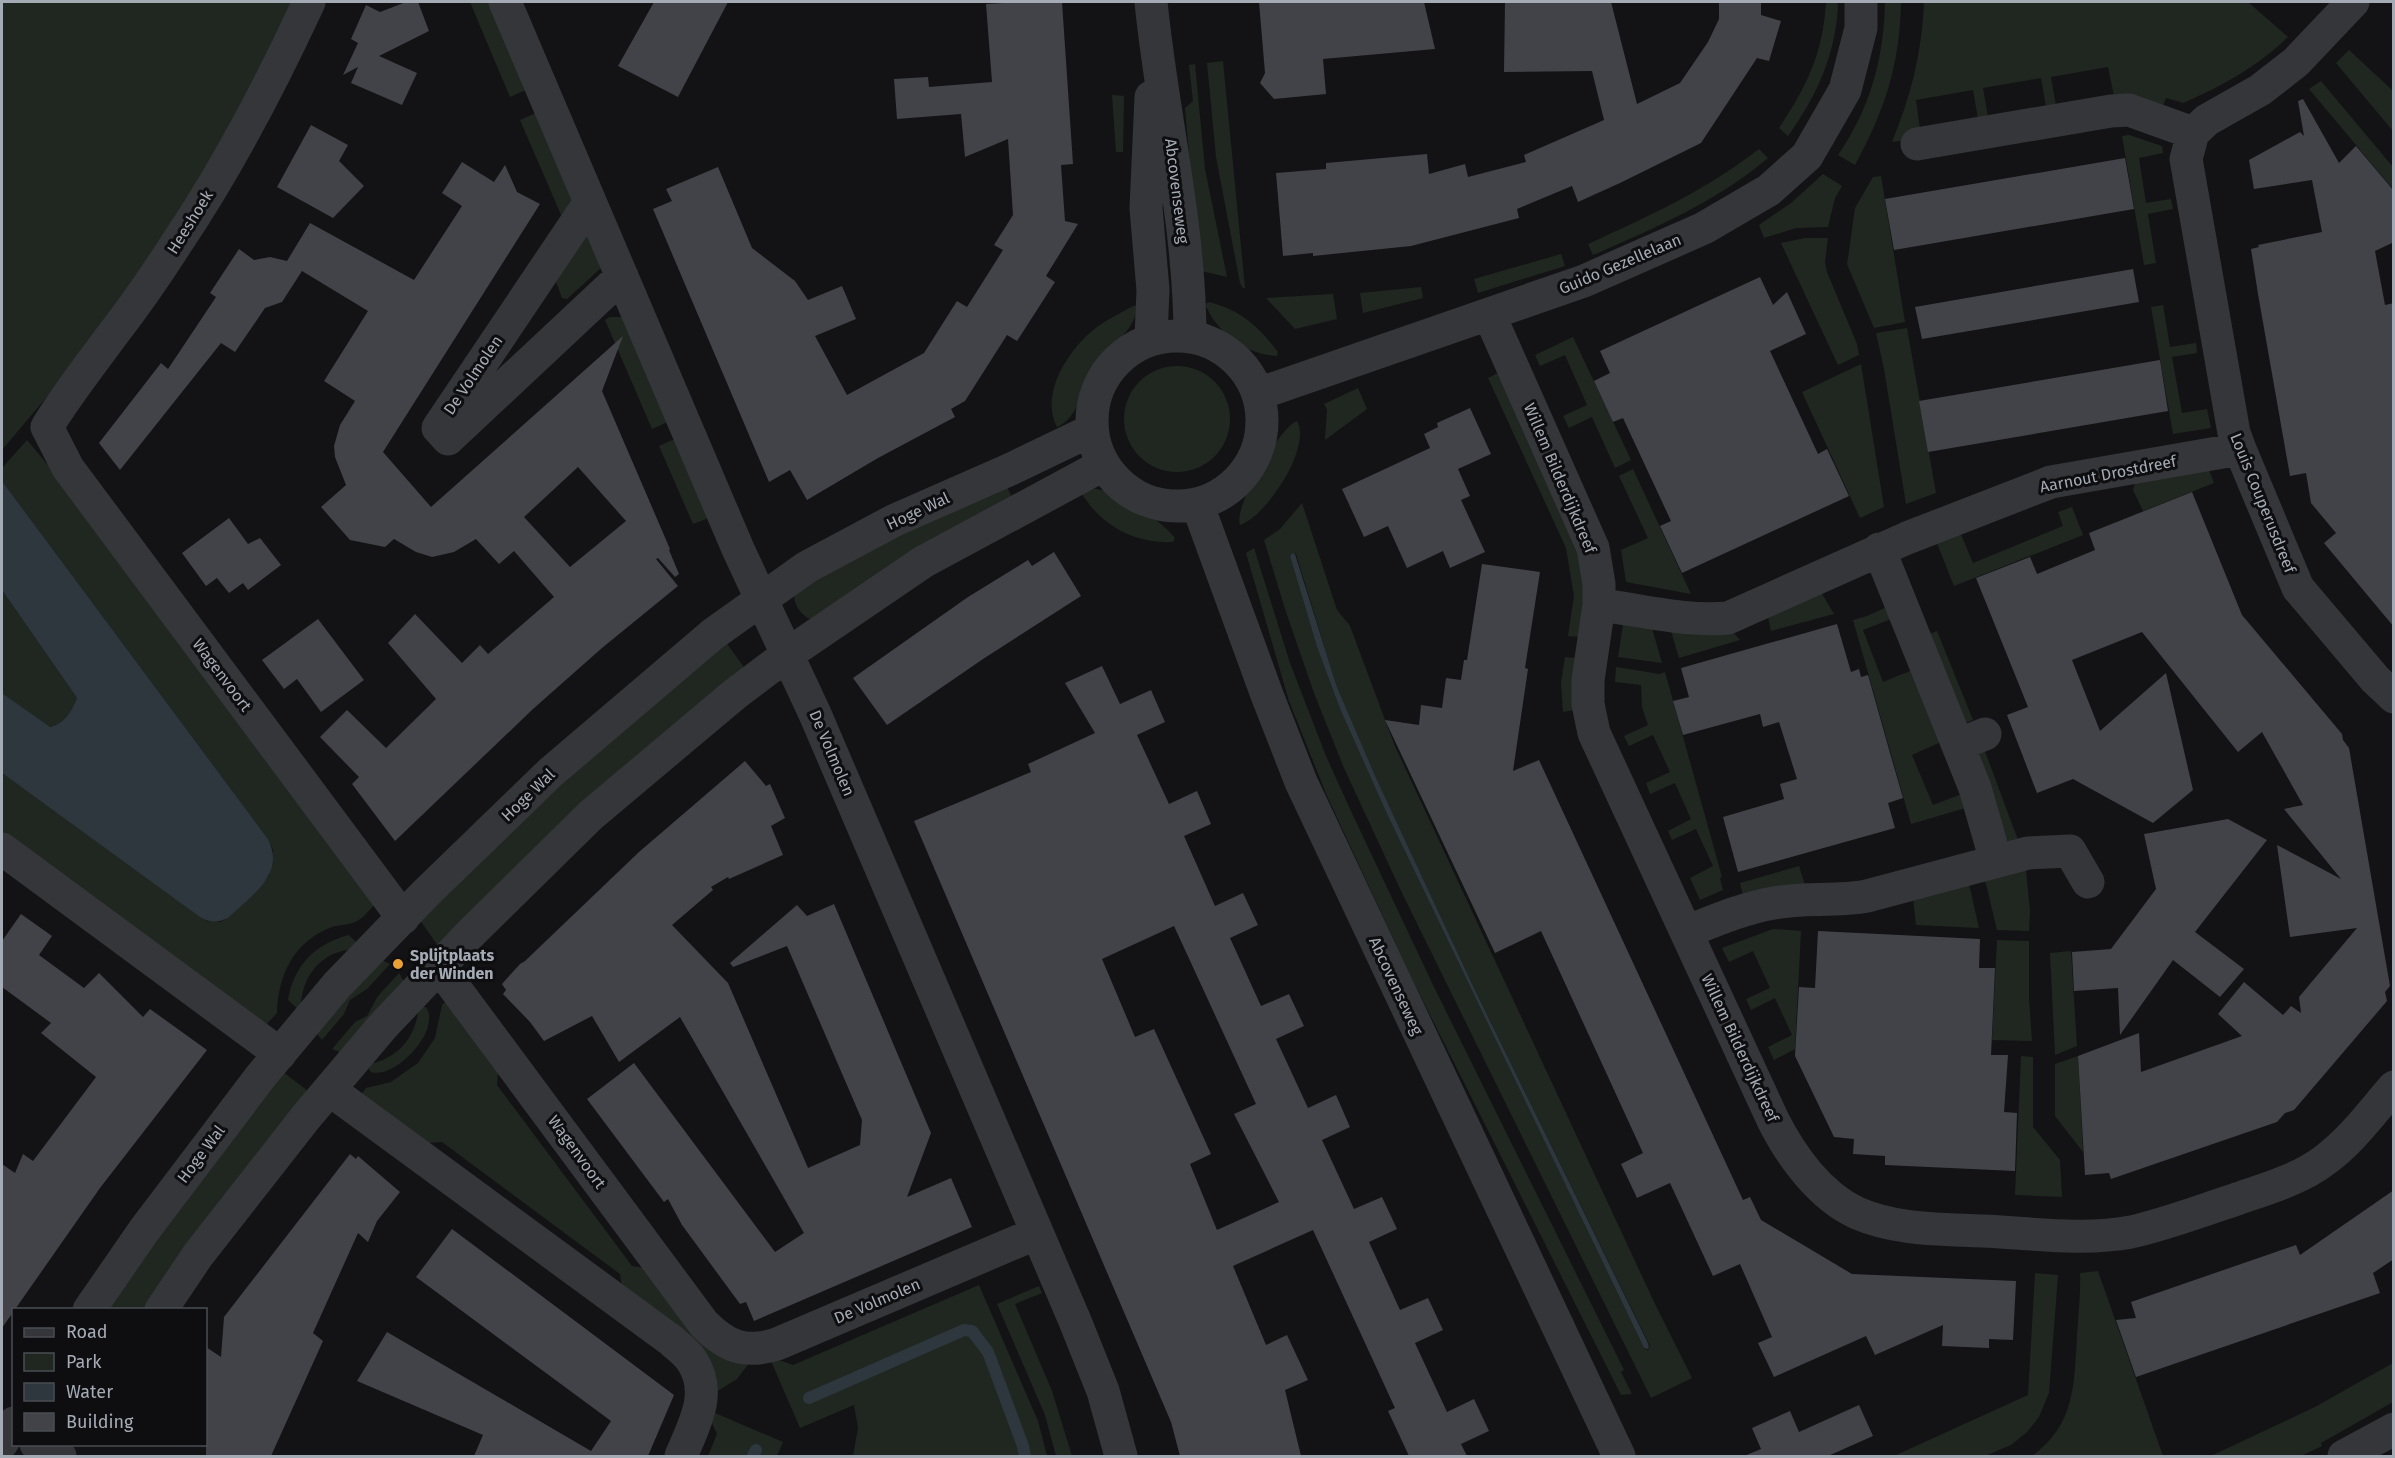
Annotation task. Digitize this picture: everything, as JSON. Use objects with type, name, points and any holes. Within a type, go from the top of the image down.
[{"type":"street","name":"Heeshoek","points":[[47,427],[68,392],[110,339],[179,241],[242,137],[309,2]]},
{"type":"street","name":"De Volmolen","points":[[505,2],[738,549],[820,725],[1037,1233],[1103,1391],[1121,1456]]},
{"type":"street","name":"Abcovenseweg","points":[[1151,2],[1155,47],[1174,160],[1190,289],[1190,337]]},
{"type":"street","name":"Guido Gezellelaan","points":[[1258,394],[1584,281],[1704,228],[1770,190],[1807,156],[1845,90],[1861,28],[1861,2]]},
{"type":"street","points":[[1917,144],[2111,111],[2129,110],[2193,133],[2207,120],[2260,90],[2296,62],[2353,2]]},
{"type":"street","name":"Abcovenseweg","points":[[1151,338],[1153,290],[1146,208],[1149,119],[1155,47]]},
{"type":"street","name":"Louis Couperusdreef","points":[[2193,133],[2186,159],[2234,433],[2298,588],[2375,680],[2394,697]]},
{"type":"street","name":"De Volmolen","points":[[590,202],[438,428],[448,439],[622,276]]},
{"type":"street","name":"Willem Bilderdijkdreef","points":[[1489,314],[1593,548],[1599,584],[1599,605],[1588,680],[1588,704],[1594,733],[1784,1143],[1829,1195],[1855,1212],[1884,1223],[1916,1228],[2088,1236],[2129,1232],[2174,1221],[2294,1178],[2325,1160],[2349,1138],[2394,1087]]},
{"type":"street","points":[[1182,335],[1190,337],[1219,347],[1243,367],[1258,394],[1263,421],[1258,449],[1245,475],[1224,494],[1198,506],[1171,508],[1144,501],[1121,486],[1103,465],[1095,448],[1092,430],[1094,400],[1105,373],[1125,351],[1151,338],[1182,335]]},
{"type":"street","name":"Wagenvoort","points":[[47,427],[68,468],[403,918]]},
{"type":"street","name":"Hoge Wal","points":[[90,1308],[145,1229],[261,1076],[337,985],[551,772],[713,634],[807,567],[895,520],[1011,469],[1092,430]]},
{"type":"street","name":"Aarnout Drostdreef","points":[[1599,605],[1683,618],[1704,620],[1728,618],[1879,549],[2051,482],[2240,449]]},
{"type":"street","points":[[162,1308],[198,1255],[306,1117],[382,1027],[469,935],[591,815],[735,694],[788,654],[923,562],[1103,465]]},
{"type":"street","name":"Abcovenseweg","points":[[1198,506],[1266,695],[1301,782],[1619,1456]]},
{"type":"street","points":[[1879,549],[1972,740],[1975,788],[1996,861]]},
{"type":"street","points":[[2,849],[280,1054]]},
{"type":"street","points":[[1686,932],[1773,903],[1803,899],[1844,900],[2028,853],[2070,851],[2088,882]]},
{"type":"street","name":"Wagenvoort","points":[[440,968],[704,1324],[715,1335]]},
{"type":"street","points":[[330,1090],[672,1341],[692,1360],[701,1379],[703,1398],[681,1456]]},
{"type":"street","name":"De Volmolen","points":[[715,1335],[731,1344],[758,1350],[1037,1233]]},
{"type":"street","points":[[2344,1456],[2394,1429]]},
{"type":"street","points":[[38,1446],[62,1456]]},
{"type":"green space","points":[[2,2],[293,2],[261,72],[190,199],[72,367],[2,450]]},
{"type":"green space","points":[[470,2],[491,2],[528,89],[510,97]]},
{"type":"green space","points":[[1826,2],[1838,2],[1834,38],[1829,56],[1808,105],[1788,136],[1779,128],[1798,98],[1812,68],[1821,37]]},
{"type":"green space","points":[[1885,2],[1901,2],[1898,46],[1882,106],[1855,165],[1838,155],[1859,120],[1873,82],[1882,43]]},
{"type":"green space","points":[[1924,2],[2248,2],[2288,37],[2264,58],[2238,75],[2183,103],[2166,98],[2163,106],[2114,96],[2108,67],[2051,77],[2056,106],[2046,107],[2041,78],[1983,88],[1988,117],[1978,119],[1973,90],[1916,100],[1920,129],[1907,140],[1892,142],[1905,108],[1914,74],[1921,38]]},
{"type":"green space","points":[[2349,50],[2393,91],[2393,131],[2336,63]]},
{"type":"green space","points":[[1223,61],[1245,288],[1240,283],[1216,157],[1207,63]]},
{"type":"green space","points":[[1195,64],[1205,169],[1227,277],[1197,270],[1185,108],[1193,101],[1189,65]]},
{"type":"green space","points":[[2321,81],[2393,167],[2393,189],[2309,89]]},
{"type":"green space","points":[[1112,95],[1124,96],[1123,152],[1116,152]]},
{"type":"green space","points":[[538,112],[574,196],[562,217],[520,120]]},
{"type":"green space","points":[[2129,135],[2162,146],[2163,153],[2139,158],[2146,203],[2171,199],[2173,209],[2148,214],[2156,263],[2144,265],[2122,136]]},
{"type":"green space","points":[[1759,149],[1768,158],[1727,188],[1662,224],[1593,255],[1588,244],[1655,213],[1697,190]]},
{"type":"green space","points":[[1823,174],[1842,186],[1835,198],[1828,227],[1796,228],[1764,238],[1759,225],[1791,203]]},
{"type":"green space","points":[[1881,176],[1905,322],[1874,328],[1847,264],[1855,208],[1873,177]]},
{"type":"green space","points":[[588,236],[601,268],[567,299],[562,298],[556,282],[582,237]]},
{"type":"green space","points":[[1805,238],[1828,238],[1825,262],[1827,272],[1857,344],[1859,355],[1838,365],[1781,243]]},
{"type":"green space","points":[[1561,254],[1565,266],[1478,293],[1474,279]]},
{"type":"green space","points":[[1421,287],[1423,298],[1363,313],[1360,293]]},
{"type":"green space","points":[[1333,294],[1337,319],[1295,329],[1266,298]]},
{"type":"green space","points":[[1209,302],[1231,310],[1256,327],[1278,352],[1277,356],[1254,351],[1234,341],[1211,315],[1205,304]]},
{"type":"green space","points":[[2163,305],[2170,347],[2196,343],[2197,353],[2172,357],[2182,413],[2207,409],[2211,428],[2173,434],[2151,307]]},
{"type":"green space","points":[[1133,306],[1138,306],[1131,325],[1096,366],[1070,417],[1057,427],[1052,414],[1052,400],[1060,372],[1068,358],[1097,327]]},
{"type":"green space","points":[[610,317],[626,317],[670,421],[652,429],[605,320]]},
{"type":"green space","points":[[1907,328],[1936,493],[1906,504],[1876,333]]},
{"type":"green space","points":[[1573,337],[1631,460],[1615,468],[1592,417],[1569,428],[1563,416],[1587,405],[1565,355],[1540,366],[1535,355]]},
{"type":"green space","points":[[1861,364],[1884,507],[1860,518],[1802,392]]},
{"type":"green space","points":[[1177,366],[1197,370],[1215,381],[1226,399],[1230,419],[1226,439],[1215,457],[1197,468],[1177,472],[1157,468],[1139,457],[1128,439],[1124,419],[1128,399],[1139,381],[1157,370]]},
{"type":"green space","points":[[1498,373],[1576,545],[1585,586],[1579,637],[1568,636],[1574,596],[1566,548],[1488,378]]},
{"type":"green space","points":[[1358,388],[1367,409],[1325,440],[1327,409],[1324,404]]},
{"type":"green space","points":[[1297,421],[1300,433],[1293,463],[1274,495],[1251,519],[1240,525],[1243,502],[1259,469],[1280,438]]},
{"type":"green space","points":[[677,438],[711,517],[693,524],[659,446]]},
{"type":"green space","points":[[27,440],[57,476],[376,903],[358,921],[332,927],[319,933],[298,950],[285,973],[277,1013],[265,1026],[2,833],[2,773],[207,921],[220,922],[228,918],[269,876],[273,850],[268,839],[2,481],[2,468]]},
{"type":"green space","points":[[1633,469],[1691,594],[1626,582],[1621,550],[1648,538],[1619,476]]},
{"type":"green space","points":[[2209,470],[2214,483],[2143,511],[2133,490],[2135,483]]},
{"type":"green space","points":[[1005,482],[1012,498],[814,621],[797,607],[794,597],[796,586]]},
{"type":"green space","points":[[1090,488],[1112,493],[1136,506],[1168,530],[1175,538],[1173,542],[1146,540],[1121,531],[1110,524],[1099,515],[1082,494]]},
{"type":"green space","points":[[1302,503],[1337,610],[1350,626],[1394,744],[1655,1304],[1692,1378],[1651,1398],[1402,893],[1344,768],[1314,693],[1264,540],[1280,529]],"holes":[[[1292,553],[1296,554],[1337,687],[1377,780],[1473,986],[1650,1346],[1648,1350],[1644,1348],[1387,814],[1340,709],[1317,647],[1290,556]]]},
{"type":"green space","points":[[2072,507],[2083,535],[1954,586],[1936,541],[1960,532],[1973,563],[2063,526],[2058,512]]},
{"type":"green space","points":[[1254,548],[1290,663],[1326,756],[1434,987],[1624,1370],[1621,1372],[1632,1394],[1621,1395],[1413,981],[1327,796],[1289,701],[1246,553]]},
{"type":"green space","points":[[2,590],[77,698],[67,716],[55,725],[49,727],[2,693]]},
{"type":"green space","points":[[1821,592],[1834,614],[1771,631],[1768,617]]},
{"type":"green space","points":[[1889,606],[1894,618],[1863,630],[1883,682],[1915,669],[1943,741],[1912,755],[1933,805],[1964,793],[1969,807],[1911,824],[1853,620]]},
{"type":"green space","points":[[1623,625],[1652,628],[1662,663],[1618,657]]},
{"type":"green space","points":[[1671,631],[1732,631],[1740,640],[1679,658]]},
{"type":"green space","points":[[1937,631],[1973,720],[1963,724],[1927,635]]},
{"type":"green space","points":[[723,638],[748,673],[441,950],[417,916]]},
{"type":"green space","points":[[1565,657],[1576,658],[1574,710],[1563,712],[1561,683]]},
{"type":"green space","points":[[1616,667],[1660,674],[1665,672],[1722,877],[1720,878],[1723,890],[1700,900],[1690,878],[1713,866],[1696,829],[1672,840],[1668,831],[1691,819],[1675,783],[1650,794],[1646,783],[1670,772],[1653,735],[1629,746],[1624,736],[1648,725],[1642,707],[1641,685],[1615,682]]},
{"type":"green space","points":[[1983,746],[2018,840],[2008,842],[1973,750]]},
{"type":"green space","points":[[1799,866],[1805,885],[1743,896],[1740,883]]},
{"type":"green space","points":[[2026,870],[2030,911],[2029,931],[1997,930],[1985,880]]},
{"type":"green space","points":[[1969,884],[1979,928],[1916,925],[1913,899]]},
{"type":"green space","points":[[1773,929],[1801,931],[1795,1049],[1774,1060],[1768,1047],[1792,1035],[1775,998],[1751,1010],[1746,999],[1770,988],[1753,951],[1729,962],[1722,948]]},
{"type":"green space","points":[[349,935],[360,946],[333,954],[318,964],[308,978],[302,994],[301,1012],[288,1000],[295,976],[301,966],[316,950]]},
{"type":"green space","points":[[1997,940],[2029,941],[2032,1041],[1992,1040]]},
{"type":"green space","points":[[2071,951],[2077,1046],[2055,1055],[2050,953]]},
{"type":"green space","points":[[376,957],[390,964],[367,989],[350,1000],[344,1014],[322,1040],[317,1034]]},
{"type":"green space","points":[[399,973],[406,985],[345,1054],[332,1049],[355,1022],[367,1016],[378,996]]},
{"type":"green space","points":[[448,999],[498,1072],[497,1085],[632,1266],[645,1268],[750,1362],[737,1379],[716,1392],[622,1287],[620,1274],[442,1142],[428,1143],[360,1096],[366,1088],[391,1082],[418,1063],[435,1038],[442,1005]]},
{"type":"green space","points":[[419,1006],[426,1007],[429,1017],[428,1028],[414,1051],[392,1068],[381,1072],[371,1072],[366,1065],[387,1058],[396,1052],[409,1037],[414,1028]]},
{"type":"green space","points":[[2021,1056],[2033,1057],[2033,1127],[2060,1160],[2062,1197],[2015,1195]]},
{"type":"green space","points":[[2078,1056],[2083,1152],[2055,1116],[2055,1064]]},
{"type":"green space","points":[[279,1069],[312,1094],[150,1308],[100,1308]]},
{"type":"green space","points":[[2098,1271],[2163,1456],[2032,1456],[2057,1431],[2070,1403],[2075,1371],[2080,1273]]},
{"type":"green space","points":[[2035,1273],[2058,1275],[2049,1393],[2039,1417],[2027,1432],[2011,1445],[1985,1456],[1894,1456],[2028,1395]]},
{"type":"green space","points":[[979,1285],[1038,1421],[1047,1456],[853,1456],[858,1428],[854,1405],[800,1428],[771,1361],[779,1360],[793,1365]]},
{"type":"green space","points":[[1039,1286],[1042,1293],[1015,1304],[1052,1391],[1072,1456],[1056,1456],[1045,1415],[997,1304]]},
{"type":"green space","points":[[2393,1363],[2393,1402],[2321,1443],[2322,1446],[2301,1456],[2211,1456],[2315,1407]]},
{"type":"green space","points":[[715,1413],[783,1442],[777,1456],[708,1456],[717,1434],[712,1423]]},
{"type":"water","points":[[2,481],[268,839],[273,863],[269,874],[256,892],[228,918],[214,922],[200,917],[2,773],[2,693],[50,727],[60,723],[67,716],[77,698],[2,590]]},
{"type":"water","points":[[1292,553],[1295,554],[1337,687],[1377,780],[1473,986],[1647,1341],[1648,1349],[1644,1348],[1387,814],[1340,709],[1317,647],[1290,556]]},
{"type":"building","points":[[406,2],[418,2],[429,31],[379,56],[417,73],[402,105],[351,83],[358,67],[343,75],[358,43],[351,39],[366,5],[380,12]]},
{"type":"building","points":[[654,2],[728,2],[678,97],[618,66]]},
{"type":"building","points":[[1062,2],[1073,164],[1061,165],[1065,221],[1078,224],[1046,276],[1055,282],[1017,341],[1007,335],[965,401],[951,409],[955,417],[878,458],[807,500],[790,470],[769,482],[653,209],[672,201],[666,189],[718,167],[752,248],[795,281],[808,300],[842,286],[856,319],[815,336],[847,395],[924,353],[957,301],[967,307],[1003,250],[994,245],[1013,215],[1008,139],[965,157],[961,114],[897,119],[894,79],[928,77],[929,87],[992,82],[986,4]]},
{"type":"building","points":[[1259,2],[1424,2],[1435,49],[1323,59],[1326,94],[1274,99],[1260,83],[1265,73]]},
{"type":"building","points":[[1505,2],[1611,2],[1637,104],[1680,83],[1708,42],[1719,19],[1719,2],[1761,2],[1761,15],[1781,21],[1769,61],[1757,58],[1701,143],[1620,183],[1578,202],[1572,186],[1517,209],[1519,218],[1411,246],[1313,256],[1313,253],[1283,256],[1276,173],[1326,169],[1326,163],[1427,154],[1429,174],[1465,164],[1468,177],[1526,162],[1524,155],[1604,120],[1592,71],[1504,72]]},
{"type":"building","points":[[2303,99],[2339,163],[2356,146],[2394,191],[2394,242],[2375,251],[2385,305],[2394,303],[2394,627],[2324,543],[2336,533],[2311,503],[2306,473],[2290,476],[2258,294],[2251,249],[2259,247],[2258,245],[2322,232],[2312,180],[2254,189],[2249,160],[2300,132],[2304,136],[2298,101]]},
{"type":"building","points":[[311,125],[348,145],[339,161],[364,186],[333,218],[277,187]]},
{"type":"building","points":[[2125,158],[2134,209],[1894,250],[1885,199]]},
{"type":"building","points":[[462,162],[494,182],[505,165],[517,192],[540,204],[383,452],[431,507],[623,336],[602,391],[679,574],[675,577],[658,558],[656,559],[678,586],[602,648],[533,709],[395,841],[352,784],[359,777],[320,737],[347,710],[386,748],[436,699],[388,643],[415,614],[462,663],[480,645],[488,654],[554,597],[514,551],[499,564],[476,539],[454,552],[432,557],[416,552],[394,539],[385,547],[350,540],[321,507],[346,485],[335,457],[334,446],[340,425],[355,401],[324,381],[368,311],[302,271],[282,302],[265,308],[235,352],[221,343],[120,470],[99,443],[161,363],[168,369],[216,297],[210,293],[239,249],[254,260],[270,257],[287,261],[310,223],[414,280],[462,206],[442,193]],"holes":[[[578,467],[626,521],[570,567],[524,517]]]},
{"type":"building","points":[[2133,269],[2139,302],[1922,339],[1915,307]]},
{"type":"building","points":[[1760,277],[1773,305],[1787,292],[1806,334],[1770,351],[1818,454],[1827,449],[1849,496],[1682,573],[1660,526],[1671,521],[1623,418],[1613,422],[1594,381],[1610,373],[1600,351]]},
{"type":"building","points":[[2160,360],[2168,411],[1928,452],[1919,401]]},
{"type":"building","points":[[1470,408],[1491,454],[1458,469],[1470,496],[1461,500],[1485,552],[1450,568],[1443,551],[1407,568],[1388,526],[1364,537],[1342,489],[1430,448],[1424,434],[1438,427],[1437,423]]},
{"type":"building","points":[[2192,492],[2242,615],[2342,734],[2349,748],[2390,986],[2385,992],[2387,1001],[2294,1110],[2285,1113],[2277,1122],[2111,1179],[2109,1173],[2085,1175],[2078,1056],[2139,1033],[2141,1072],[2242,1036],[2218,1014],[2244,982],[2283,1015],[2291,1006],[2301,1013],[2299,997],[2357,928],[2290,937],[2277,845],[2341,879],[2284,809],[2303,805],[2262,732],[2238,752],[2142,632],[2072,660],[2100,731],[2166,673],[2193,790],[2153,823],[2073,779],[2037,793],[2007,715],[2028,707],[1976,578],[2030,557],[2037,574],[2095,550],[2089,533]]},
{"type":"building","points":[[229,518],[248,544],[260,538],[281,565],[248,590],[243,583],[229,593],[217,578],[206,586],[182,553]]},
{"type":"building","points":[[1054,552],[1081,596],[983,659],[887,725],[853,678],[968,597],[1028,560],[1032,566]]},
{"type":"building","points":[[1482,564],[1540,572],[1525,668],[1528,669],[1513,771],[1539,760],[1743,1200],[1750,1197],[1761,1220],[1852,1274],[2016,1281],[2013,1340],[1989,1339],[1989,1348],[1942,1346],[1943,1325],[1875,1355],[1866,1336],[1774,1377],[1758,1343],[1772,1337],[1740,1264],[1713,1276],[1670,1183],[1637,1198],[1621,1164],[1643,1153],[1541,931],[1495,953],[1385,720],[1419,725],[1421,705],[1442,708],[1446,678],[1461,680],[1464,660],[1467,660]]},
{"type":"building","points":[[318,619],[364,680],[321,712],[297,679],[284,689],[262,660]]},
{"type":"building","points":[[1837,624],[1851,672],[1859,669],[1861,677],[1868,675],[1903,798],[1888,803],[1895,828],[1738,872],[1723,817],[1784,799],[1780,784],[1797,779],[1779,722],[1763,727],[1760,714],[1683,735],[1673,701],[1689,697],[1681,668]]},
{"type":"building","points":[[1102,666],[1120,704],[1151,690],[1165,722],[1137,735],[1169,804],[1197,791],[1211,824],[1184,836],[1215,906],[1243,893],[1258,925],[1230,938],[1261,1006],[1289,994],[1304,1026],[1276,1039],[1308,1108],[1336,1095],[1350,1127],[1322,1140],[1354,1209],[1382,1197],[1397,1229],[1369,1242],[1400,1310],[1428,1298],[1443,1330],[1415,1343],[1447,1412],[1474,1399],[1489,1431],[1461,1444],[1467,1456],[1409,1456],[1388,1411],[1395,1408],[1313,1230],[1233,1266],[1266,1345],[1287,1335],[1308,1380],[1285,1390],[1301,1456],[1180,1456],[1171,1422],[914,821],[1031,772],[1028,764],[1095,733],[1065,683]],"holes":[[[1174,926],[1256,1104],[1234,1114],[1279,1202],[1217,1230],[1190,1164],[1211,1154],[1154,1029],[1135,1037],[1102,959]]]},
{"type":"building","points":[[745,761],[766,786],[770,784],[785,818],[771,826],[783,855],[729,879],[728,877],[711,887],[713,890],[672,925],[728,983],[808,1168],[860,1145],[862,1120],[787,946],[733,967],[730,963],[797,905],[807,916],[834,904],[931,1133],[907,1197],[951,1178],[972,1227],[754,1321],[746,1302],[740,1304],[682,1225],[668,1199],[664,1202],[587,1099],[634,1063],[775,1252],[804,1233],[680,1017],[619,1062],[592,1016],[544,1041],[530,1022],[503,994],[506,990],[502,984],[520,964],[639,852]]},
{"type":"building","points":[[2228,819],[2267,840],[2195,932],[2244,969],[2220,997],[2173,960],[2120,1035],[2118,988],[2074,991],[2072,952],[2111,949],[2156,889],[2144,834]]},
{"type":"building","points":[[21,914],[52,936],[39,955],[84,988],[99,973],[143,1017],[150,1009],[207,1050],[100,1188],[16,1308],[12,1308],[12,1314],[2,1328],[2,1164],[15,1173],[23,1154],[33,1161],[96,1077],[41,1033],[51,1023],[2,987],[2,941]]},
{"type":"building","points":[[1818,931],[1980,939],[1979,968],[1995,968],[1991,1055],[2008,1055],[2004,1112],[2017,1113],[2015,1171],[1885,1165],[1885,1156],[1853,1154],[1854,1139],[1834,1137],[1795,1056],[1799,987],[1815,988]]},
{"type":"building","points":[[350,1154],[356,1159],[358,1156],[400,1192],[377,1221],[368,1242],[358,1233],[313,1333],[323,1341],[271,1456],[206,1456],[207,1348],[221,1357],[224,1317]]},
{"type":"building","points":[[2394,1190],[2394,1259],[2373,1273],[2380,1293],[2136,1377],[2116,1320],[2136,1318],[2131,1302],[2296,1245],[2300,1255]]},
{"type":"building","points":[[452,1229],[674,1395],[648,1456],[474,1456],[483,1435],[357,1381],[387,1332],[591,1451],[611,1421],[416,1277]]},
{"type":"building","points":[[1859,1405],[1873,1436],[1828,1456],[1744,1456],[1761,1449],[1752,1428],[1790,1411],[1799,1432]]},
{"type":"waterway","points":[[809,1398],[964,1330],[972,1331],[988,1352],[1025,1456]]},
{"type":"waterway","points":[[753,1456],[756,1450]]},
{"type":"place","name":"Splijtplaats der Winden","points":[[398,964]]}]
